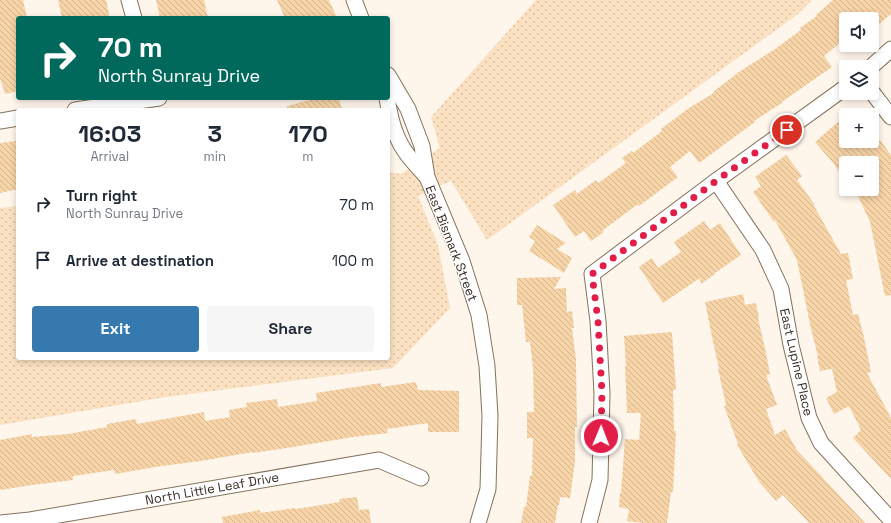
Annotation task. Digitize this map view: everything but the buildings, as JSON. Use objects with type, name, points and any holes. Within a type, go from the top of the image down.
[{"type":"street","points":[[129,0],[133,16]]},
{"type":"street","points":[[354,0],[360,16]]},
{"type":"street","points":[[878,60],[891,48]]},
{"type":"street","name":"East Bismark Street","points":[[390,78],[408,109],[416,130],[422,146],[427,177],[462,261],[479,315],[487,366],[490,416],[488,489],[478,523]]},
{"type":"street","points":[[589,523],[600,480],[602,393],[598,321],[592,274],[716,181],[839,92]]},
{"type":"street","points":[[88,108],[142,100]]},
{"type":"street","points":[[878,100],[891,117]]},
{"type":"street","name":"East Bismark Street","points":[[390,117],[396,136],[409,157],[427,177]]},
{"type":"street","points":[[0,121],[16,118]]},
{"type":"street","points":[[396,136],[416,130]]},
{"type":"street","name":"East Lupine Place","points":[[716,181],[763,250],[780,289],[791,345],[809,418],[821,443],[891,520]]},
{"type":"street","name":"North Little Leaf Drive","points":[[0,523],[30,521],[380,460],[421,478]]},
{"type":"shaded area","points":[[536,0],[812,0],[798,14],[487,240],[451,181],[418,196],[438,245],[450,308],[393,368],[166,397],[0,425],[0,208],[16,206],[16,360],[390,360],[390,172],[401,174],[440,148],[431,117]]},
{"type":"route","points":[[601,436],[602,393],[598,321],[592,274],[787,130]]}]
